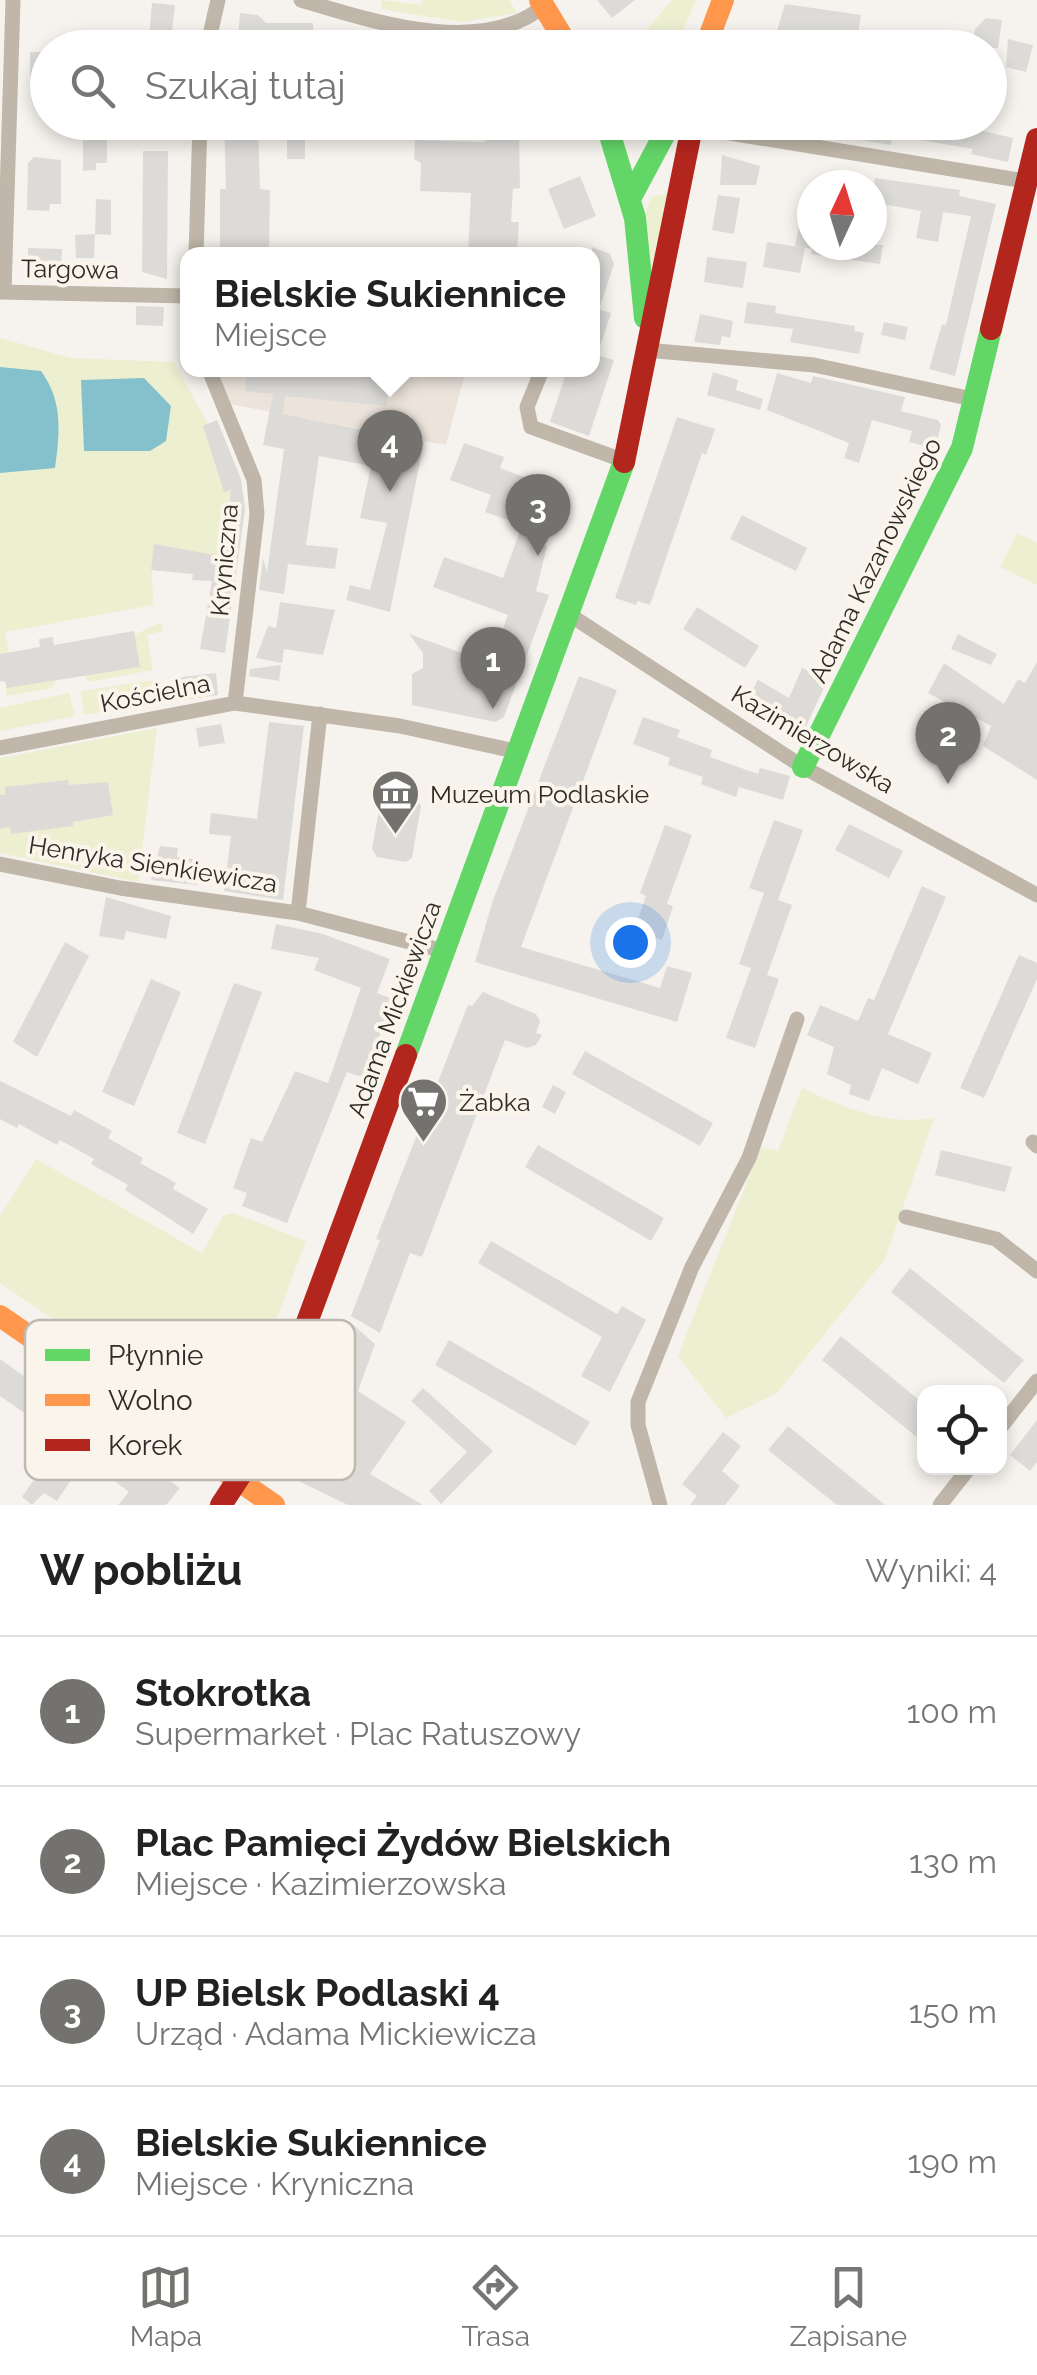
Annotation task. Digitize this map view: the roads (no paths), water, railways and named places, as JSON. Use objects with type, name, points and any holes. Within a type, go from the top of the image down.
[{"type":"main road","points":[[712,30],[724,0]]},
{"type":"main road","points":[[542,3],[558,30]]},
{"type":"main road","name":"Adama Kazanowskiego","points":[[803,767],[938,499],[977,400],[1037,139]]},
{"type":"main road","name":"Adama Mickiewicza","points":[[613,140],[632,195],[642,254],[646,350]]},
{"type":"main road","points":[[623,140],[633,147],[660,144]]},
{"type":"main road","points":[[632,195],[665,140]]},
{"type":"main road","name":"Adama Mickiewicza","points":[[308,1320],[625,461],[683,176],[685,140]]},
{"type":"main road","points":[[632,195],[683,176]]},
{"type":"main road","points":[[0,1316],[25,1333]]},
{"type":"main road","points":[[236,1480],[274,1505]]},
{"type":"main road","name":"Adama Mickiewicza","points":[[220,1505],[239,1482]]},
{"type":"street","name":"Targowa","points":[[13,0],[2,292],[180,296]]},
{"type":"street","points":[[211,30],[218,0]]},
{"type":"street","points":[[302,0],[451,30]]},
{"type":"street","points":[[475,30],[509,25],[542,3]]},
{"type":"street","points":[[196,247],[199,140]]},
{"type":"street","points":[[781,140],[1025,181]]},
{"type":"street","points":[[646,350],[814,365],[977,400]]},
{"type":"street","name":"Kryniczna","points":[[212,377],[254,480],[257,514],[234,703]]},
{"type":"street","points":[[539,377],[528,407],[532,427],[625,461]]},
{"type":"street","name":"Kazimierzowska","points":[[570,615],[803,767],[1037,895]]},
{"type":"street","name":"Kościelna","points":[[0,748],[234,703],[320,714],[518,752]]},
{"type":"street","points":[[298,913],[320,714]]},
{"type":"street","name":"Henryka Sienkiewicza","points":[[0,864],[120,888],[298,913],[444,951]]},
{"type":"street","points":[[660,1505],[638,1425],[638,1402],[692,1267],[749,1158],[797,1019]]},
{"type":"street","points":[[906,1216],[996,1239],[1037,1271]]},
{"type":"street","points":[[1007,1419],[1037,1381]]},
{"type":"street","points":[[940,1505],[964,1475]]},
{"type":"water","points":[[0,367],[41,371],[48,382],[58,417],[55,468],[0,473]]},
{"type":"water","points":[[144,378],[171,406],[166,441],[150,451],[84,451],[81,380]]},
{"type":"place","name":"Bielskie Sukiennice","points":[[390,492]]},
{"type":"place","name":"UP Bielsk Podlaski 4","points":[[538,556]]},
{"type":"place","name":"Stokrotka","points":[[493,709]]},
{"type":"place","name":"Plac Pamięci Żydów Bielskich","points":[[948,784]]},
{"type":"place","name":"Muzeum Podlaskie","points":[[395,836]]},
{"type":"place","name":"Żabka","points":[[424,1144]]}]
